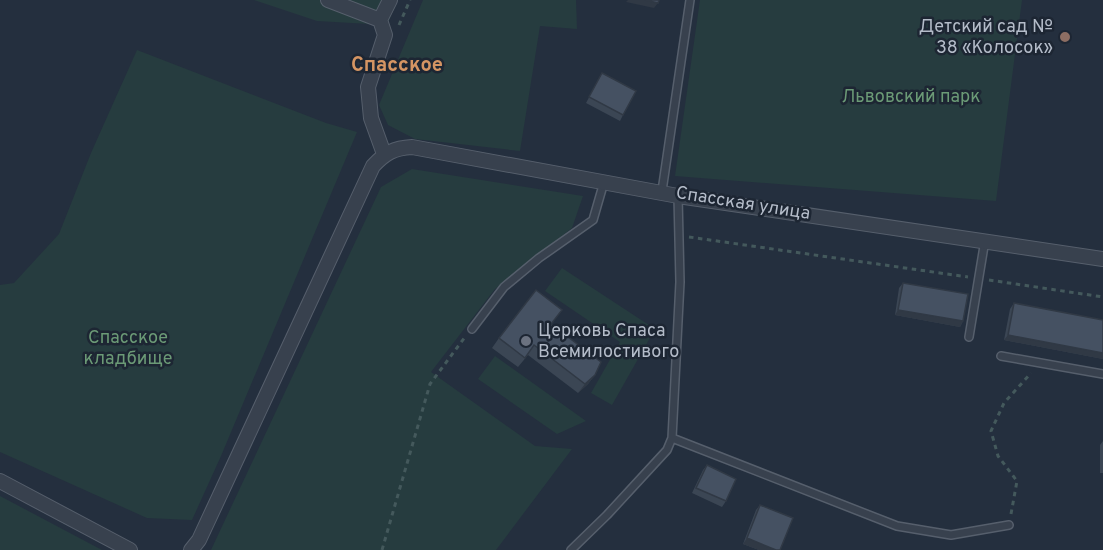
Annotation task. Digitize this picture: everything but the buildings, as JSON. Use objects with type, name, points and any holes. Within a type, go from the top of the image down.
[{"type":"street","points":[[328,0],[380,20]]},
{"type":"street","points":[[191,550],[199,540],[373,166],[384,154],[371,118],[368,87],[385,35],[380,20],[390,0]]},
{"type":"street","name":"Спасская улица","points":[[384,154],[397,148],[412,147],[662,191],[678,196],[1103,259]]},
{"type":"street","points":[[0,481],[130,550]]},
{"type":"lane","points":[[662,191],[690,0]]},
{"type":"lane","points":[[472,329],[504,287],[539,258],[593,220],[604,182]]},
{"type":"lane","points":[[571,550],[667,450],[672,438],[680,282],[678,196]]},
{"type":"lane","points":[[969,337],[985,240]]},
{"type":"lane","points":[[1001,356],[1103,374]]},
{"type":"lane","points":[[672,438],[897,526],[951,535],[1009,525]]},
{"type":"path","points":[[385,35],[398,27],[410,0]]},
{"type":"path","points":[[679,236],[1103,297]]},
{"type":"path","points":[[382,550],[430,384],[472,329]]},
{"type":"path","points":[[1009,525],[1017,481],[998,456],[991,431],[1004,403],[1040,363]]},
{"type":"green space","points":[[254,0],[398,0],[387,25],[317,21]]},
{"type":"green space","points":[[423,0],[576,0],[577,29],[540,26],[520,151],[415,139],[388,125],[379,105]]},
{"type":"green space","name":"Львовский парк","points":[[700,0],[1022,0],[996,201],[675,176]]},
{"type":"green space","name":"Спасское кладбище","points":[[137,50],[326,123],[357,132],[192,520],[147,518],[0,452],[0,285],[14,283],[59,234],[91,153]]},
{"type":"green space","points":[[412,169],[583,196],[572,228],[495,289],[431,372],[535,446],[572,449],[496,550],[211,550],[381,187]]},
{"type":"green space","points":[[562,268],[655,329],[612,405],[591,393],[620,342],[545,291]]},
{"type":"green space","points":[[495,356],[586,421],[557,434],[478,379]]},
{"type":"green space","points":[[0,496],[102,550],[0,550]]},
{"type":"place","name":"Детский сад № 38 «Колосок»","points":[[1065,37]]},
{"type":"place","name":"Церковь Спаса Всемилостивого","points":[[526,341]]},
{"type":"district","name":"Спасское","points":[[397,66]]}]
